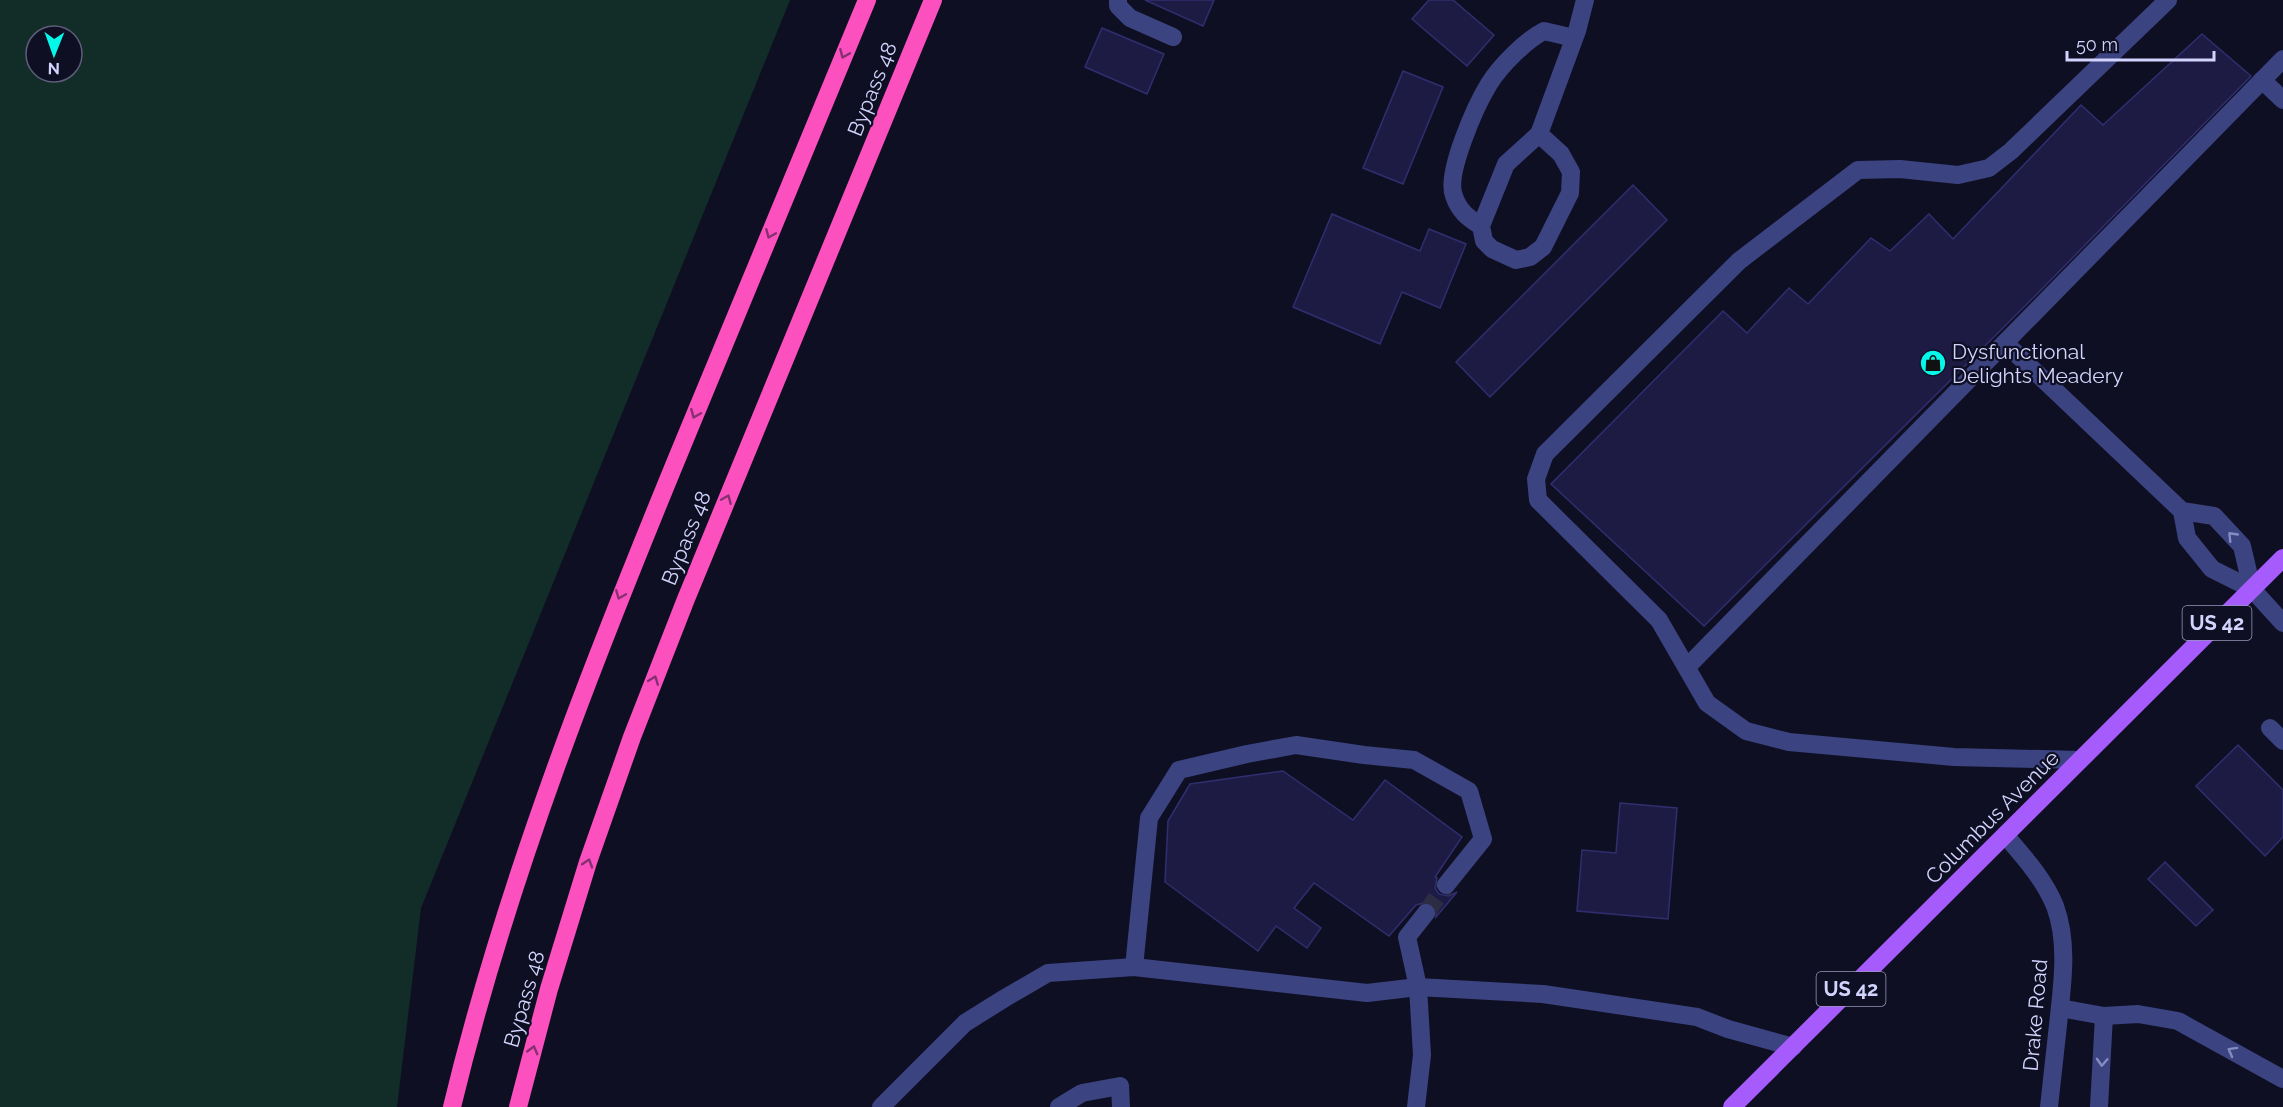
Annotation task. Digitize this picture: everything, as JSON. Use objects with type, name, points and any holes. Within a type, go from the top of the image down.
[{"type":"highway","name":"Bypass 48","points":[[452,1107],[494,952],[534,825],[569,728],[622,590],[867,0]]},
{"type":"highway","name":"Bypass 48","points":[[518,1107],[549,989],[581,884],[632,737],[696,572],[933,0]]},
{"type":"main road","name":"Columbus Avenue","points":[[1732,1107],[2283,558]]},
{"type":"street","points":[[1118,0],[1118,6],[1130,18],[1173,37]]},
{"type":"street","points":[[1539,134],[1561,154],[1571,172],[1570,193],[1543,247],[1530,256],[1516,260],[1492,249],[1484,241],[1480,226],[1506,164],[1539,134],[1574,38],[1585,0]]},
{"type":"street","points":[[2080,760],[1954,758],[1789,742],[1746,731],[1707,703],[1659,620],[1538,500],[1536,479],[1545,454],[1739,261],[1858,170],[1900,169],[1958,175],[1989,168],[2011,151],[2168,0]]},
{"type":"street","points":[[1480,226],[1464,216],[1453,195],[1453,178],[1460,150],[1476,110],[1490,83],[1533,37],[1544,31],[1574,38]]},
{"type":"street","points":[[1687,667],[2283,58]]},
{"type":"street","points":[[2262,80],[2283,100]]},
{"type":"street","points":[[2005,343],[2182,511],[2214,516],[2242,546],[2252,589]]},
{"type":"street","points":[[2182,511],[2187,538],[2212,569],[2252,589],[2283,623]]},
{"type":"street","points":[[1134,967],[1149,818],[1179,770],[1296,745],[1414,760],[1469,791],[1483,839],[1446,885]]},
{"type":"street","name":"Drake Road","points":[[2005,835],[2032,866],[2055,908],[2063,950],[2060,1008],[2049,1107]]},
{"type":"street","points":[[1416,1107],[1422,1055],[1418,987],[1407,937],[1426,913]]},
{"type":"street","points":[[881,1107],[965,1023],[1048,974],[1134,967],[1367,993],[1418,987],[1543,994],[1696,1017],[1728,1029],[1793,1047]]},
{"type":"street","points":[[2060,1008],[2104,1016],[2138,1014],[2178,1021],[2283,1080]]},
{"type":"street","points":[[2099,1107],[2104,1016]]},
{"type":"street","points":[[1059,1107],[1083,1093],[1120,1086],[1121,1107]]},
{"type":"green space","points":[[0,0],[790,0],[421,908],[397,1107],[0,1107]]},
{"type":"building","points":[[1145,0],[1214,0],[1203,26]]},
{"type":"building","points":[[1429,0],[1453,0],[1494,35],[1467,66],[1412,19]]},
{"type":"building","points":[[1102,28],[1164,54],[1147,94],[1085,67]]},
{"type":"building","points":[[2202,34],[2251,76],[2039,292],[1704,626],[1551,484],[1723,311],[1747,333],[1789,288],[1808,304],[1871,238],[1890,251],[1929,214],[1953,239],[2081,105],[2103,125]]},
{"type":"building","points":[[1403,71],[1443,87],[1403,184],[1363,168]]},
{"type":"building","points":[[1633,185],[1667,220],[1490,397],[1456,362]]},
{"type":"building","points":[[1332,214],[1420,251],[1429,229],[1466,244],[1440,308],[1402,292],[1380,344],[1293,307]]},
{"type":"building","points":[[2238,745],[2283,790],[2283,837],[2265,856],[2196,786]]},
{"type":"building","points":[[1283,771],[1353,820],[1385,780],[1462,837],[1435,877],[1437,878],[1435,888],[1439,894],[1449,896],[1457,892],[1436,917],[1437,909],[1432,904],[1427,902],[1416,905],[1389,936],[1314,883],[1294,908],[1321,928],[1307,948],[1276,926],[1258,951],[1165,882],[1168,821],[1190,784]]},
{"type":"building","points":[[1620,803],[1677,808],[1668,919],[1577,911],[1582,850],[1616,853]]},
{"type":"building","points":[[2165,862],[2213,910],[2196,926],[2148,879]]},
{"type":"tunnel","points":[[1426,913],[1446,885]]},
{"type":"place","name":"Dysfunctional Delights Meadery","points":[[1933,363]]}]
